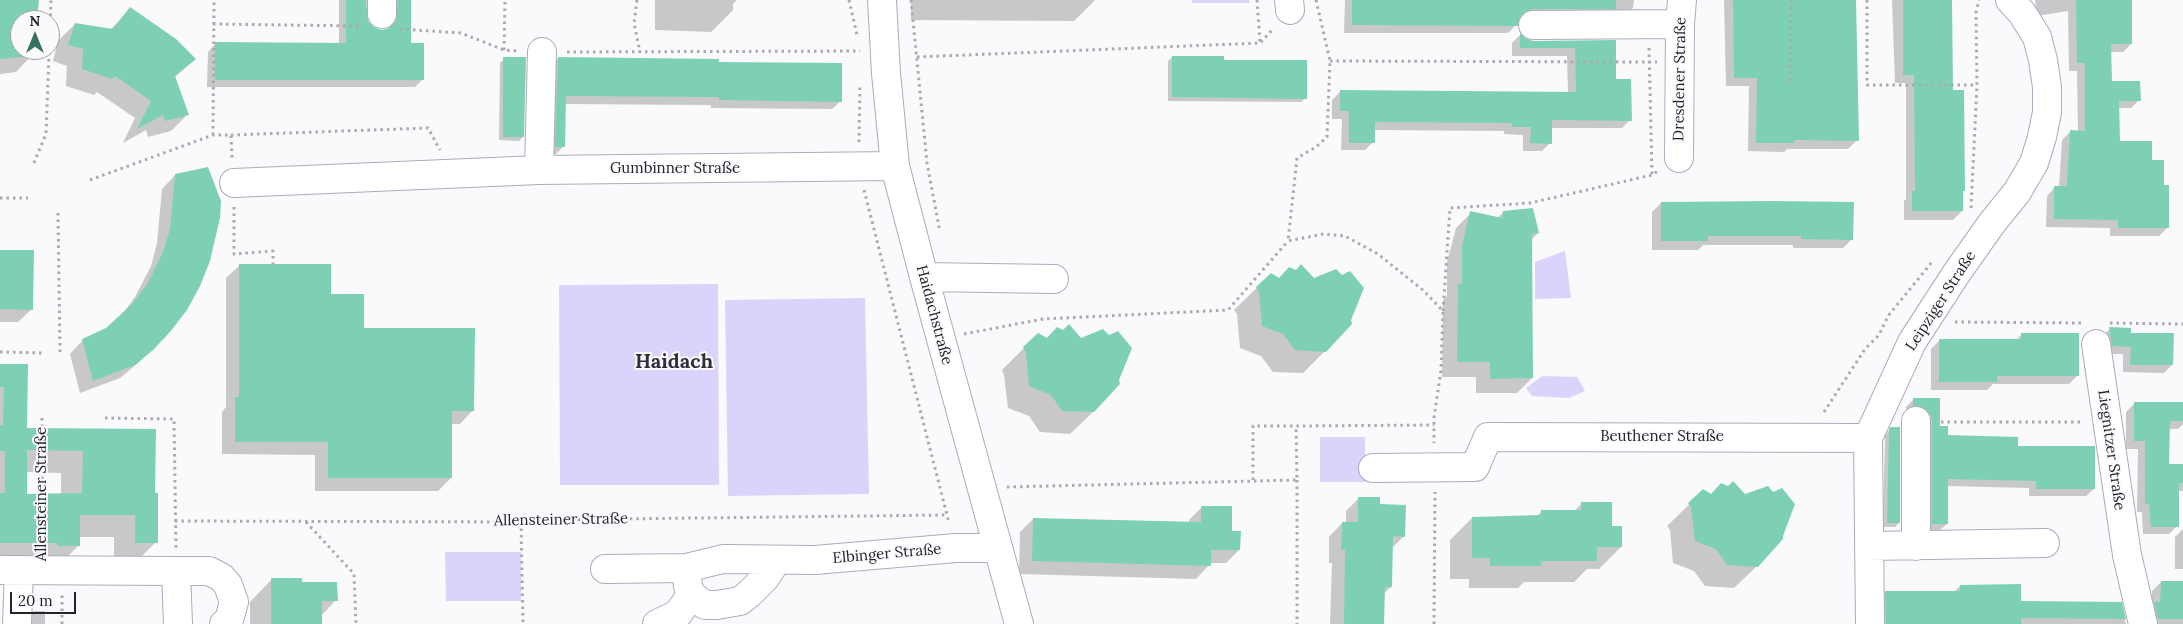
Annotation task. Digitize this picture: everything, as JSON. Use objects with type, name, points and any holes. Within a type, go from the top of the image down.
[{"type":"street","name":"Haidachstraße","points":[[882,0],[886,73],[896,166],[924,277],[1019,624]]},
{"type":"street","name":"Leipziger Straße","points":[[1870,624],[1868,438],[1912,342],[1924,321],[1992,223],[2017,192],[2034,163],[2047,112],[2047,87],[2037,37],[2022,13],[2010,0]]},
{"type":"street","points":[[1533,25],[1649,24],[1681,12]]},
{"type":"street","name":"Dresdener Straße","points":[[1679,158],[1681,12]]},
{"type":"street","points":[[539,170],[542,52]]},
{"type":"street","name":"Gumbinner Straße","points":[[234,184],[539,170],[896,166]]},
{"type":"street","points":[[924,277],[1054,279]]},
{"type":"street","name":"Liegnitzer Straße","points":[[2095,330],[2124,554],[2143,624]]},
{"type":"street","points":[[1916,421],[1916,546]]},
{"type":"street","name":"Beuthener Straße","points":[[1435,467],[1475,467],[1488,437],[1868,438]]},
{"type":"street","points":[[1373,468],[1435,467]]},
{"type":"street","points":[[1869,546],[2045,543]]},
{"type":"street","name":"Elbinger Straße","points":[[605,569],[686,568],[723,559],[815,560],[956,548],[998,548]]},
{"type":"street","points":[[686,568],[691,595],[705,605],[718,605],[740,600],[750,593],[777,560]]},
{"type":"street","points":[[17,624],[20,570]]},
{"type":"street","name":"Allensteiner Straße","points":[[20,570],[210,571],[221,577],[228,585],[234,602],[229,620],[224,624]]},
{"type":"street","points":[[176,571],[178,624]]},
{"type":"street","points":[[657,624],[678,614],[691,595]]},
{"type":"path","points":[[34,163],[46,134],[51,0]]},
{"type":"path","points":[[213,136],[214,0]]},
{"type":"path","points":[[504,50],[505,0]]},
{"type":"path","points":[[637,0],[634,23],[640,52]]},
{"type":"path","points":[[849,0],[861,51],[861,61]]},
{"type":"path","points":[[911,0],[927,163],[941,236]]},
{"type":"path","points":[[1257,0],[1260,43]]},
{"type":"path","points":[[963,334],[1043,319],[1228,310],[1288,242],[1297,158],[1316,147],[1327,137],[1330,61],[1316,0]]},
{"type":"path","points":[[1790,81],[1791,0]]},
{"type":"path","points":[[1867,0],[1867,84],[1977,84]]},
{"type":"path","points":[[1979,0],[1976,12],[1977,84],[1971,216],[1992,223]]},
{"type":"path","points":[[916,57],[1260,43],[1290,5]]},
{"type":"path","points":[[1649,24],[1652,175]]},
{"type":"path","points":[[1330,61],[1680,62]]},
{"type":"path","points":[[860,80],[858,167],[956,548]]},
{"type":"path","points":[[90,180],[213,136],[428,128],[454,173]]},
{"type":"path","points":[[231,136],[234,184],[234,254],[274,251],[273,269]]},
{"type":"path","points":[[1434,624],[1434,425],[1441,370],[1450,208],[1530,203],[1652,175],[1679,158]]},
{"type":"path","points":[[0,198],[28,198]]},
{"type":"path","points":[[58,213],[60,352]]},
{"type":"path","points":[[1288,242],[1323,234],[1345,236],[1378,254],[1424,291],[1444,311]]},
{"type":"path","points":[[1810,437],[1865,348],[1879,335],[1888,316],[1937,256]]},
{"type":"path","points":[[1924,321],[2095,330],[2183,324]]},
{"type":"path","points":[[961,326],[965,344]]},
{"type":"path","points":[[0,352],[43,353]]},
{"type":"path","name":"Allensteiner Straße","points":[[20,570],[42,418]]},
{"type":"path","points":[[104,418],[174,419],[176,571]]},
{"type":"path","points":[[1916,421],[2107,422]]},
{"type":"path","points":[[1253,480],[1253,426],[1434,425]]},
{"type":"path","points":[[1296,426],[1297,624]]},
{"type":"path","points":[[1005,496],[1003,487],[1297,480]]},
{"type":"path","name":"Allensteiner Straße","points":[[175,521],[521,522],[532,520],[946,515]]},
{"type":"path","points":[[306,521],[354,574],[356,624]]},
{"type":"path","points":[[521,522],[523,624]]},
{"type":"shaded area","points":[[1192,0],[1249,0],[1250,3],[1192,3]]},
{"type":"shaded area","points":[[1565,251],[1571,298],[1535,299],[1535,262]]},
{"type":"shaded area","points":[[718,284],[719,485],[560,485],[559,285]]},
{"type":"shaded area","points":[[865,298],[869,494],[728,496],[725,300]]},
{"type":"shaded area","points":[[1542,376],[1577,377],[1585,391],[1569,398],[1532,396],[1526,388]]},
{"type":"shaded area","points":[[1320,437],[1365,437],[1365,482],[1320,482]]},
{"type":"shaded area","points":[[445,552],[521,552],[521,601],[446,601]]},
{"type":"building","points":[[0,0],[39,0],[38,10],[10,10],[10,58],[0,59]]},
{"type":"building","points":[[346,0],[366,0],[368,21],[374,27],[382,30],[389,28],[396,21],[398,0],[411,0],[411,43],[424,43],[424,80],[215,80],[215,42],[346,43]]},
{"type":"building","points":[[1352,0],[1616,0],[1616,9],[1532,9],[1520,17],[1518,26],[1352,25]]},
{"type":"building","points":[[1733,0],[1856,0],[1859,141],[1794,140],[1794,143],[1756,143],[1757,78],[1734,78]]},
{"type":"building","points":[[1903,0],[1952,0],[1953,90],[1964,90],[1965,191],[1963,191],[1963,211],[1912,211],[1912,191],[1915,191],[1914,75],[1903,75]]},
{"type":"building","points":[[2076,0],[2132,0],[2132,44],[2111,44],[2112,81],[2140,81],[2141,101],[2119,101],[2120,141],[2152,141],[2152,160],[2164,160],[2164,185],[2169,185],[2169,228],[2118,228],[2118,220],[2054,219],[2054,186],[2067,186],[2070,130],[2085,131],[2085,63],[2077,63]]},
{"type":"building","points":[[130,7],[176,39],[196,59],[175,76],[189,115],[165,121],[163,115],[137,129],[151,101],[115,76],[112,79],[82,69],[83,49],[68,45],[75,23],[113,29]]},
{"type":"building","points":[[1520,33],[1525,38],[1533,41],[1616,40],[1616,79],[1631,79],[1632,121],[1552,120],[1552,144],[1530,143],[1531,127],[1512,127],[1512,123],[1375,122],[1375,143],[1349,143],[1349,111],[1340,111],[1340,90],[1576,92],[1575,48],[1520,48]]},
{"type":"building","points":[[1172,56],[1224,56],[1224,60],[1307,60],[1307,99],[1172,97]]},
{"type":"building","points":[[503,57],[526,57],[524,137],[503,137]]},
{"type":"building","points":[[558,57],[719,59],[719,62],[842,63],[842,102],[719,100],[719,97],[566,96],[565,147],[555,147]]},
{"type":"building","points":[[208,167],[221,201],[220,218],[210,261],[200,286],[187,310],[153,350],[135,365],[93,381],[82,339],[106,328],[131,305],[148,283],[163,252],[170,229],[175,174]]},
{"type":"building","points":[[1661,202],[1854,202],[1853,240],[1801,239],[1801,236],[1708,236],[1708,241],[1661,241]]},
{"type":"building","points":[[1533,208],[1539,233],[1532,234],[1533,378],[1490,379],[1490,362],[1457,362],[1458,284],[1462,284],[1462,246],[1470,211],[1502,218],[1503,211]]},
{"type":"building","points":[[0,250],[34,250],[33,310],[0,309]]},
{"type":"building","points":[[239,264],[331,264],[331,294],[364,294],[364,328],[475,328],[474,411],[452,411],[452,478],[328,478],[328,442],[235,442],[235,397],[239,397]]},
{"type":"building","points":[[1301,264],[1314,278],[1336,269],[1342,275],[1350,271],[1364,288],[1351,320],[1352,324],[1326,352],[1295,350],[1283,334],[1262,326],[1259,292],[1256,287],[1271,273],[1279,278],[1289,267],[1296,270]]},
{"type":"building","points":[[1069,324],[1081,338],[1103,329],[1109,335],[1118,331],[1132,348],[1119,380],[1120,384],[1094,412],[1062,411],[1051,395],[1029,386],[1026,353],[1023,347],[1038,333],[1047,338],[1057,327],[1063,330]]},
{"type":"building","points":[[2109,327],[2131,328],[2131,333],[2174,333],[2173,365],[2130,365],[2131,347],[2112,346]]},
{"type":"building","points":[[2021,333],[2079,333],[2079,376],[1997,376],[1997,382],[1939,382],[1939,339],[2021,339]]},
{"type":"building","points":[[0,364],[28,364],[27,428],[156,429],[155,493],[158,493],[158,543],[135,543],[135,515],[80,515],[80,546],[57,546],[57,543],[0,543],[0,493],[5,493],[5,451],[0,451],[0,425],[3,425],[4,387],[0,387]],"holes":[[[27,450],[83,451],[82,493],[27,494]]]},
{"type":"building","points":[[1913,398],[1940,398],[1940,426],[1948,426],[1948,435],[2018,437],[2018,446],[2095,446],[2095,489],[2036,489],[2036,481],[1948,479],[1948,524],[1932,524],[1932,421],[1930,414],[1924,408],[1913,406]]},
{"type":"building","points":[[2134,402],[2183,402],[2183,421],[2170,421],[2169,464],[2183,464],[2183,483],[2179,483],[2179,527],[2151,527],[2149,504],[2145,504],[2145,441],[2134,441]]},
{"type":"building","points":[[1890,427],[1900,427],[1900,523],[1887,523]]},
{"type":"building","points":[[1733,481],[1745,494],[1768,486],[1773,492],[1782,488],[1795,504],[1783,539],[1758,567],[1727,565],[1716,549],[1695,541],[1691,507],[1688,503],[1703,489],[1711,494],[1721,483],[1728,486]]},
{"type":"building","points":[[1358,497],[1380,497],[1380,504],[1406,505],[1405,537],[1393,536],[1392,587],[1385,587],[1384,624],[1344,624],[1345,550],[1341,550],[1342,522],[1358,522]]},
{"type":"building","points":[[1581,502],[1612,502],[1612,526],[1622,526],[1622,547],[1597,547],[1597,561],[1541,561],[1541,566],[1490,566],[1490,558],[1472,558],[1472,517],[1541,515],[1541,510],[1581,510]]},
{"type":"building","points":[[1201,506],[1232,506],[1232,531],[1241,531],[1240,550],[1211,550],[1211,566],[1032,561],[1033,518],[1201,522]]},
{"type":"building","points":[[271,578],[302,578],[302,582],[337,582],[338,601],[322,601],[322,624],[271,624]]},
{"type":"building","points":[[2161,581],[2183,581],[2183,619],[2158,619],[2154,602],[2160,602]]},
{"type":"building","points":[[2021,584],[2021,601],[2122,602],[2126,619],[2021,618],[2021,624],[1886,624],[1885,591],[1960,591],[1960,585]]},
{"type":"district","name":"Haidach","points":[[674,362]]}]
